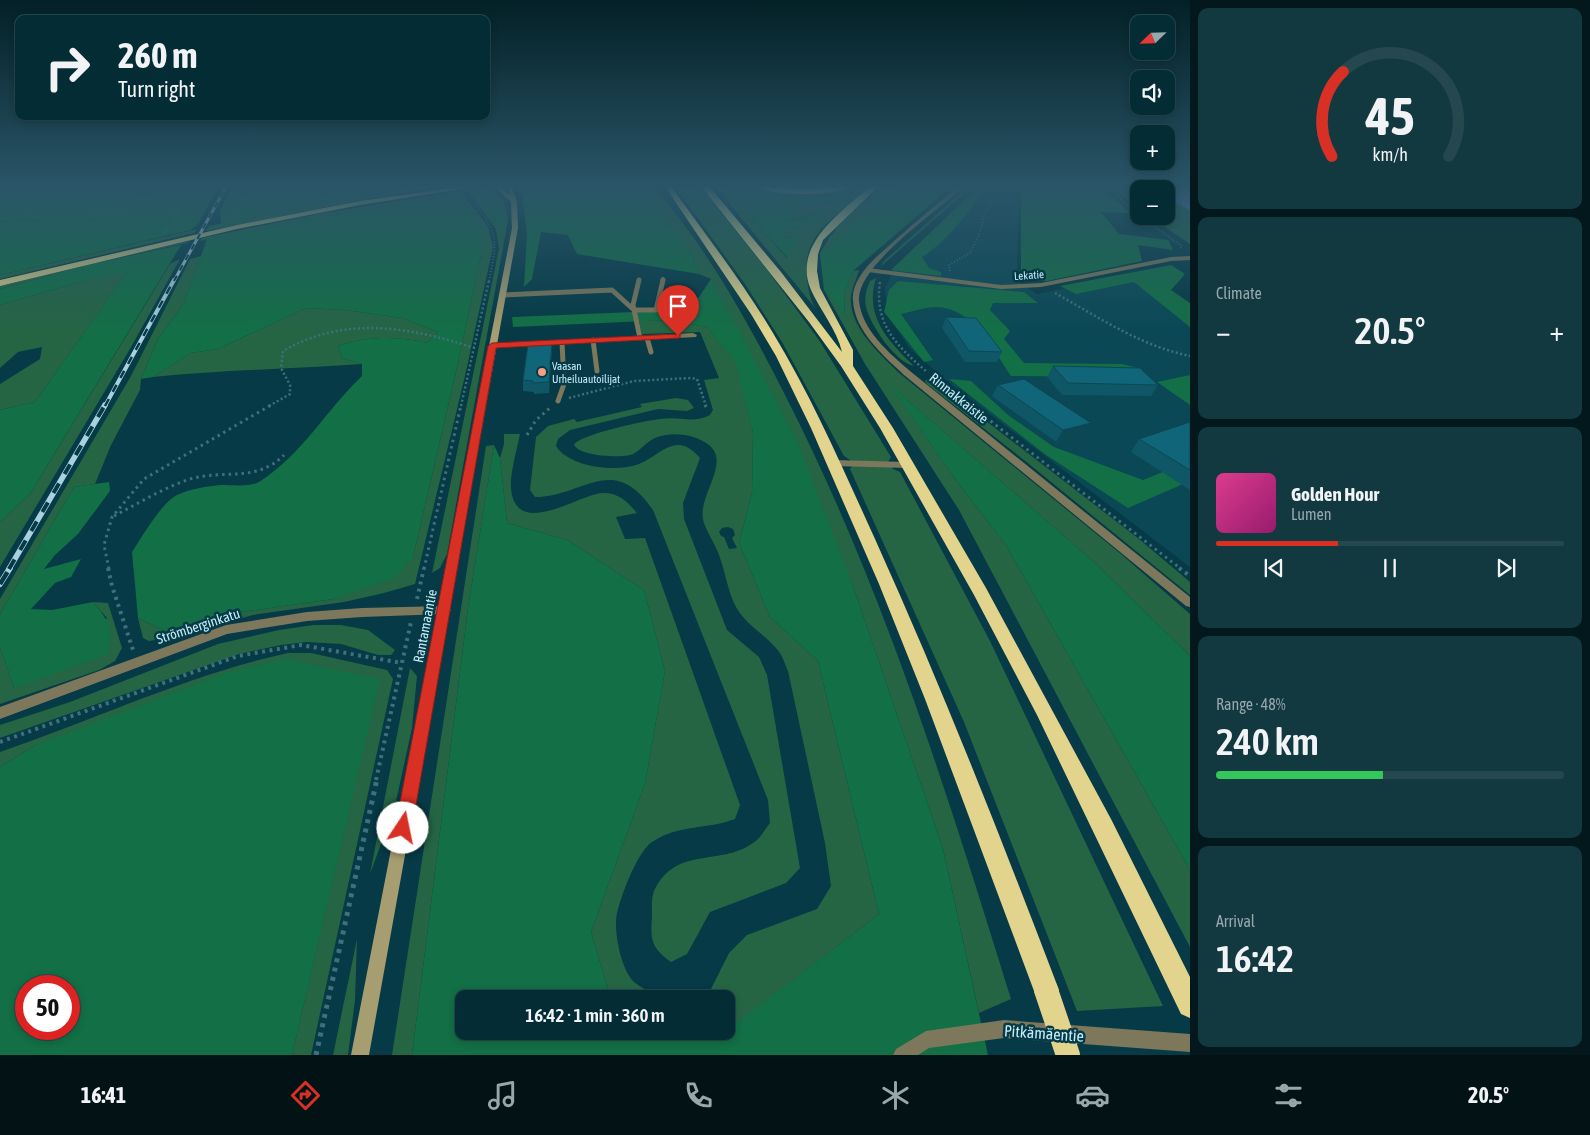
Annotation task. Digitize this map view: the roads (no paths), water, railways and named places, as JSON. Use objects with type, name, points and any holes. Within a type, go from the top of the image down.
[{"type":"highway","points":[[0,282],[206,234]]},
{"type":"highway","points":[[702,234],[727,269],[767,333],[817,425],[834,463],[911,638],[966,776],[1046,990],[1068,1055]]},
{"type":"highway","points":[[745,234],[772,266],[848,368],[907,464],[992,613],[1046,715],[1188,1002]]},
{"type":"highway","points":[[824,234],[819,240],[814,254],[812,271],[815,288],[848,350],[848,368]]},
{"type":"main road","name":"Rantamaantie","points":[[360,1055],[445,610],[514,234]]},
{"type":"street","name":"Rinnakkaistie","points":[[908,234],[868,270],[856,290],[857,304],[869,332],[890,358],[1190,603]]},
{"type":"street","name":"Lekatie","points":[[868,270],[1001,287],[1041,285],[1178,258],[1190,258]]},
{"type":"street","points":[[492,346],[693,335]]},
{"type":"street","name":"Strömberginkatu","points":[[0,713],[226,630],[262,621],[316,614],[445,610]]},
{"type":"street","name":"Pitkämäentie","points":[[902,1055],[926,1040],[1004,1029],[1190,1044]]},
{"type":"lane","points":[[502,295],[612,290],[634,310],[656,310],[663,279]]},
{"type":"lane","points":[[639,280],[634,310],[643,338],[651,352]]},
{"type":"lane","points":[[593,340],[598,371]]},
{"type":"lane","points":[[558,401],[564,384],[562,342]]},
{"type":"lane","points":[[834,463],[907,464]]},
{"type":"railway","points":[[174,281],[200,234]]},
{"type":"railway","points":[[105,406],[174,280]]},
{"type":"railway","points":[[9,569],[105,405]]},
{"type":"railway","points":[[0,584],[10,568]]},
{"type":"place","name":"Vaasan Urheiluautoilijat","points":[[542,372]]}]
